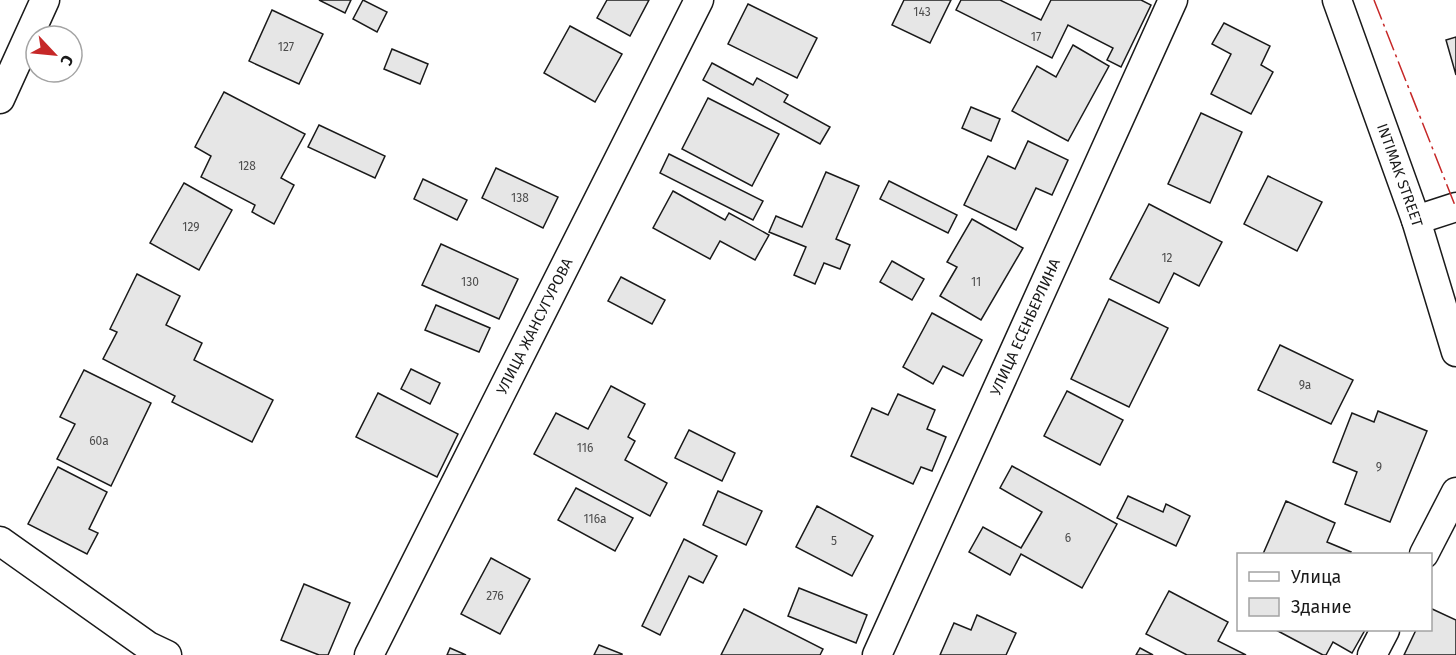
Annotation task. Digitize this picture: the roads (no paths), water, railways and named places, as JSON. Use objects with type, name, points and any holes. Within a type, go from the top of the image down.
[{"type":"street","points":[[0,99],[45,0]]},
{"type":"street","name":"УЛИЦА ЖАНСУГУРОВА","points":[[369,655],[699,0]]},
{"type":"street","name":"УЛИЦА ЕСЕНБЕРЛИНА","points":[[877,655],[1173,0]]},
{"type":"street","name":"INTIMAK STREET","points":[[1337,0],[1416,220],[1456,352]]},
{"type":"street","points":[[1416,220],[1456,207]]},
{"type":"street","points":[[1425,553],[1456,492]]},
{"type":"street","points":[[0,541],[148,646],[167,655]]},
{"type":"street","points":[[1372,655],[1384,631]]}]
